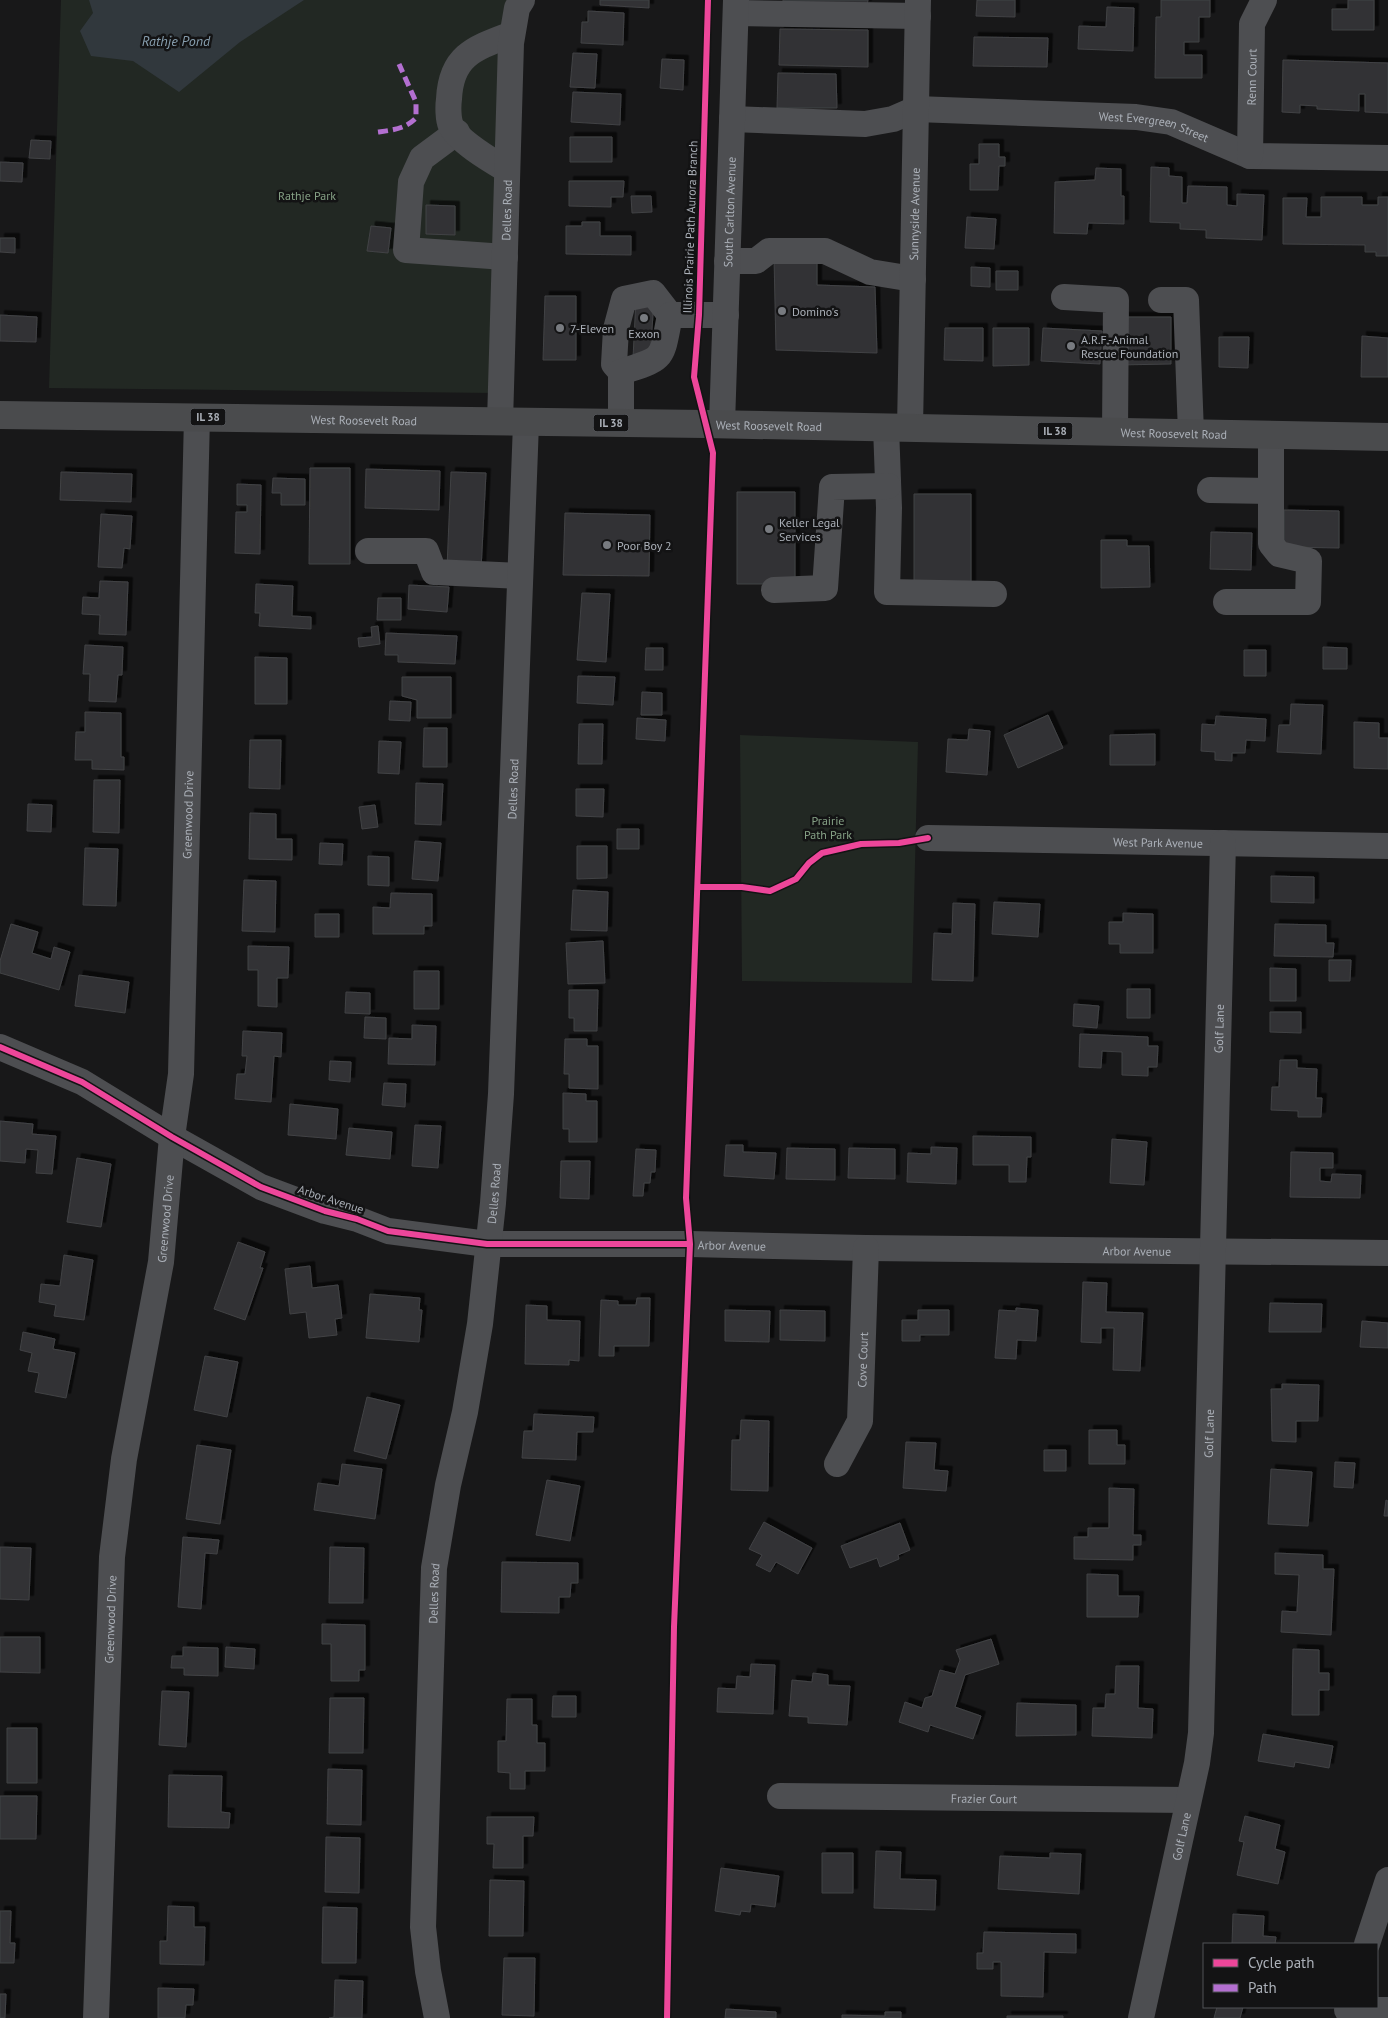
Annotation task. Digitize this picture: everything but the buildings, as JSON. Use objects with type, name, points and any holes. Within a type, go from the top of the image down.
[{"type":"main road","name":"West Roosevelt Road","points":[[0,415],[722,424],[1388,437]]},
{"type":"street","name":"Delles Road","points":[[437,2018],[428,1972],[423,1927],[431,1610],[440,1526],[468,1396],[480,1324],[487,1244],[493,1203],[507,986],[520,576],[505,257],[512,34],[517,8],[522,0]]},
{"type":"street","name":"Renn Court","points":[[1250,156],[1252,24],[1264,0]]},
{"type":"street","points":[[736,7],[918,8]]},
{"type":"street","name":"South Carlton Avenue","points":[[722,424],[736,7]]},
{"type":"street","name":"Sunnyside Avenue","points":[[918,8],[913,279],[898,428],[888,486],[886,592],[994,594]]},
{"type":"street","points":[[507,170],[475,151],[451,126],[448,105],[450,82],[456,66],[471,53],[512,34]]},
{"type":"street","points":[[732,119],[865,124],[893,119],[916,109]]},
{"type":"street","name":"West Evergreen Street","points":[[916,109],[1155,118],[1171,122],[1250,156],[1388,158]]},
{"type":"street","points":[[457,132],[422,158],[411,182],[406,250],[505,257]]},
{"type":"street","points":[[728,261],[756,261],[768,251],[825,251],[870,272],[913,279]]},
{"type":"street","points":[[621,423],[621,372],[614,364],[616,329],[624,299],[652,293],[670,315]]},
{"type":"street","points":[[1064,297],[1116,300],[1115,432]]},
{"type":"street","points":[[1161,300],[1186,300],[1191,433]]},
{"type":"street","points":[[670,315],[726,315]]},
{"type":"street","points":[[621,372],[652,362],[662,352],[670,315]]},
{"type":"street","name":"Greenwood Drive","points":[[96,2018],[112,1557],[124,1459],[161,1262],[172,1136],[181,1074],[197,417]]},
{"type":"street","points":[[1226,602],[1308,602],[1309,561],[1279,554],[1271,544],[1271,434]]},
{"type":"street","points":[[774,590],[825,588],[832,487],[888,486]]},
{"type":"street","points":[[1210,490],[1271,491]]},
{"type":"street","points":[[368,551],[426,551],[434,572],[520,576]]},
{"type":"street","name":"West Park Avenue","points":[[928,838],[1388,846]]},
{"type":"street","name":"Golf Lane","points":[[1140,2018],[1197,1763],[1201,1733],[1223,842]]},
{"type":"street","name":"Arbor Avenue","points":[[0,1047],[82,1082],[261,1187],[325,1211],[357,1219],[388,1231],[487,1244],[690,1244],[866,1248],[1388,1253]]},
{"type":"street","name":"Cove Court","points":[[837,1464],[860,1421],[866,1248]]},
{"type":"street","name":"Frazier Court","points":[[780,1796],[1188,1800]]},
{"type":"street","points":[[1368,1943],[1388,1880]]},
{"type":"street","points":[[1346,2011],[1388,2010]]},
{"type":"green space","name":"Rathje Park","points":[[61,0],[515,0],[494,393],[49,388]]},
{"type":"green space","name":"Prairie Path Park","points":[[740,735],[918,742],[912,983],[742,981]]},
{"type":"water","name":"Rathje Pond","points":[[89,0],[304,0],[240,42],[179,92],[133,61],[91,56],[80,31],[93,13]]},
{"type":"marked path","points":[[378,132],[403,127],[416,118],[416,102],[399,64]]},
{"type":"cycle path","name":"Illinois Prairie Path Aurora Branch","points":[[667,2018],[674,1627],[690,1244],[686,1198],[713,453],[694,377],[699,315],[708,0]]},
{"type":"cycle path","points":[[699,887],[742,887],[770,891],[796,879],[809,863],[822,853],[861,844],[899,843],[928,838]]},
{"type":"cycle path","points":[[0,1047],[82,1082],[172,1137],[261,1187],[325,1211],[357,1219],[388,1231],[487,1244],[690,1244]]},
{"type":"place","name":"Domino's","points":[[782,311]]},
{"type":"place","name":"Exxon","points":[[644,318]]},
{"type":"place","name":"7-Eleven","points":[[560,328]]},
{"type":"place","name":"A.R.F.-Animal Rescue Foundation","points":[[1071,346]]},
{"type":"place","name":"Keller Legal Services","points":[[769,529]]},
{"type":"place","name":"Poor Boy 2","points":[[607,545]]}]
